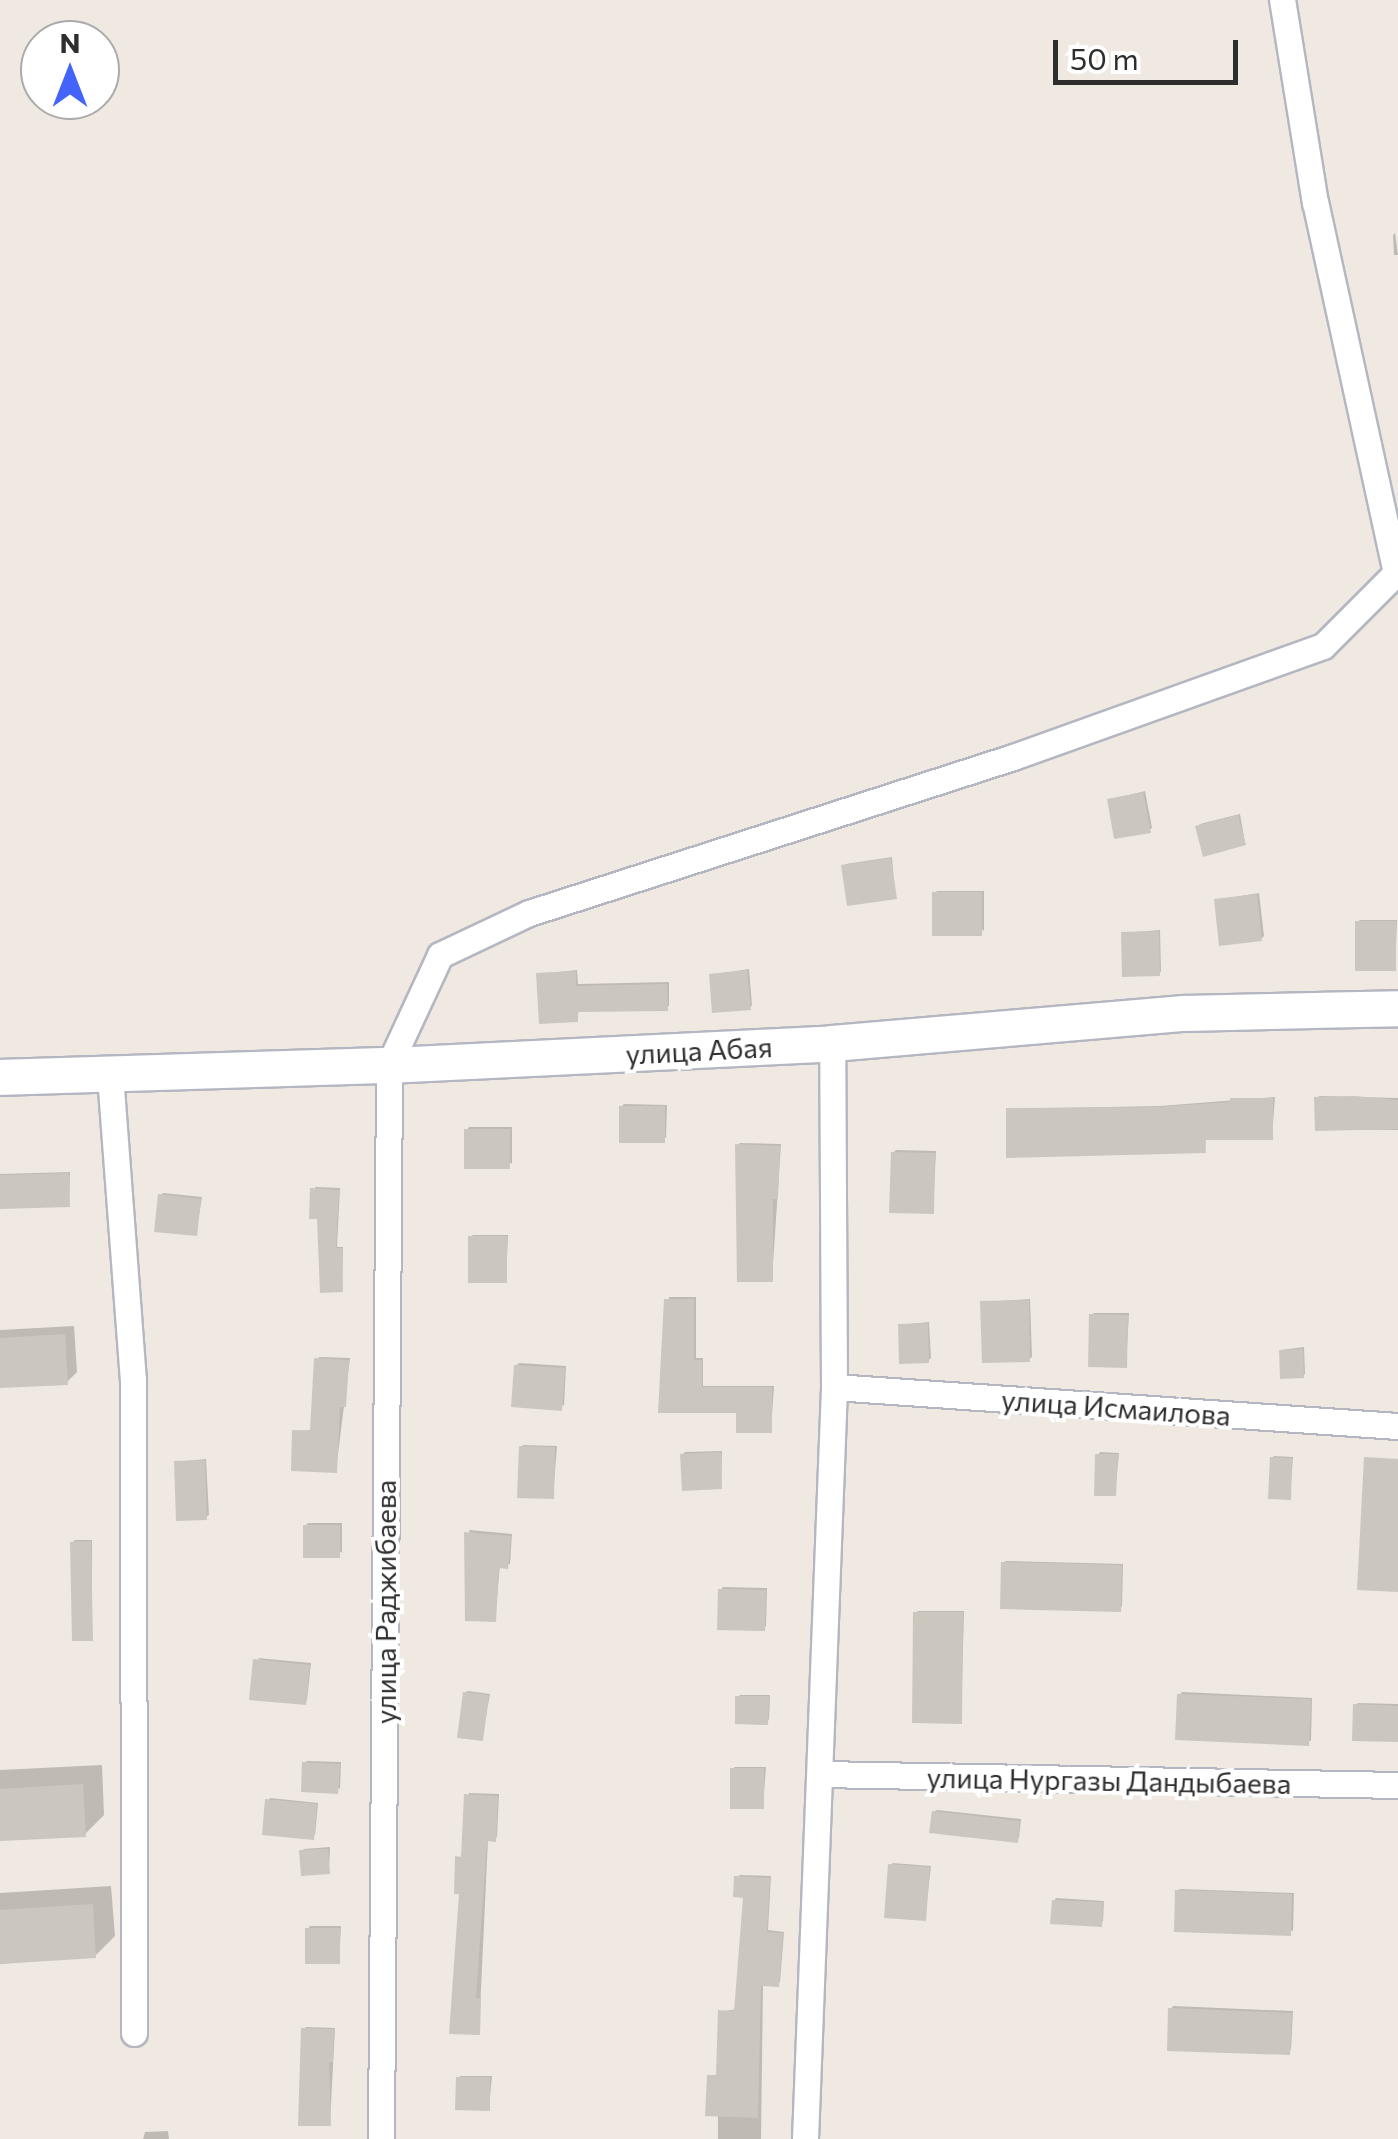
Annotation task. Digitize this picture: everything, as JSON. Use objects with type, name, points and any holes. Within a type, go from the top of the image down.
[{"type":"street","points":[[388,1065],[440,955],[529,913],[1013,757],[1323,646],[1396,572],[1315,202],[1282,0]]},
{"type":"street","name":"улица Абая","points":[[0,1077],[388,1065],[832,1043],[1184,1014],[1398,1008]]},
{"type":"street","points":[[804,2139],[834,1388],[832,1043]]},
{"type":"street","name":"улица Раджибаева","points":[[381,2139],[388,1065]]},
{"type":"street","points":[[110,1075],[133,1379],[134,2033]]},
{"type":"street","name":"улица Исмаилова","points":[[834,1388],[1398,1426]]},
{"type":"street","name":"улица Нургазы Дандыбаева","points":[[820,1774],[1398,1785]]},
{"type":"building","points":[[1143,792],[1151,833],[1114,839],[1107,799]]},
{"type":"building","points":[[1238,815],[1246,845],[1203,857],[1195,826]]},
{"type":"building","points":[[891,858],[897,899],[847,906],[841,865]]},
{"type":"building","points":[[932,892],[982,892],[982,936],[932,936]]},
{"type":"building","points":[[1257,894],[1262,941],[1219,946],[1214,899]]},
{"type":"building","points":[[1355,921],[1396,921],[1396,971],[1355,971]]},
{"type":"building","points":[[1159,931],[1160,976],[1122,977],[1121,932]]},
{"type":"building","points":[[747,970],[751,1010],[712,1013],[709,974]]},
{"type":"building","points":[[576,971],[576,986],[667,984],[668,1011],[578,1012],[578,1022],[539,1024],[536,973]]},
{"type":"building","points":[[1314,1097],[1398,1100],[1398,1129],[1315,1131]]},
{"type":"building","points":[[1230,1098],[1273,1098],[1273,1140],[1205,1140],[1206,1153],[1006,1158],[1006,1108],[1156,1107],[1230,1102]]},
{"type":"building","points":[[619,1106],[665,1106],[665,1143],[619,1143]]},
{"type":"building","points":[[464,1129],[510,1129],[510,1169],[464,1169]]},
{"type":"building","points":[[735,1144],[780,1146],[778,1199],[773,1199],[773,1282],[737,1282]]},
{"type":"building","points":[[891,1152],[935,1153],[934,1214],[889,1213]]},
{"type":"building","points":[[69,1173],[70,1207],[0,1209],[0,1175]]},
{"type":"building","points":[[310,1188],[339,1190],[336,1248],[342,1248],[343,1292],[320,1293],[317,1219],[309,1219]]},
{"type":"building","points":[[158,1194],[201,1199],[197,1236],[154,1232]]},
{"type":"building","points":[[468,1236],[507,1236],[507,1283],[468,1283]]},
{"type":"building","points":[[664,1299],[694,1299],[694,1360],[702,1360],[702,1387],[772,1387],[772,1433],[736,1433],[736,1413],[658,1413]]},
{"type":"building","points":[[1029,1300],[1030,1362],[982,1363],[980,1301]]},
{"type":"building","points":[[1089,1314],[1128,1315],[1127,1368],[1088,1367]]},
{"type":"building","points":[[928,1323],[929,1363],[899,1364],[898,1324]]},
{"type":"building","points":[[65,1334],[68,1385],[0,1388],[0,1338]]},
{"type":"building","points":[[1303,1349],[1304,1378],[1280,1379],[1279,1350]]},
{"type":"building","points":[[314,1358],[349,1360],[346,1407],[340,1407],[337,1473],[291,1471],[292,1430],[310,1431]]},
{"type":"building","points":[[514,1365],[565,1368],[562,1411],[511,1407]]},
{"type":"building","points":[[519,1446],[555,1447],[554,1499],[517,1498]]},
{"type":"building","points":[[721,1452],[722,1489],[682,1491],[680,1454]]},
{"type":"building","points":[[1095,1454],[1118,1454],[1116,1496],[1094,1496]]},
{"type":"building","points":[[1270,1457],[1292,1458],[1291,1500],[1268,1499]]},
{"type":"building","points":[[1364,1457],[1398,1459],[1398,1592],[1357,1590]]},
{"type":"building","points":[[205,1460],[207,1520],[176,1521],[174,1461]]},
{"type":"building","points":[[303,1525],[340,1525],[340,1558],[303,1558]]},
{"type":"building","points":[[464,1532],[511,1536],[508,1569],[499,1568],[496,1622],[465,1621]]},
{"type":"building","points":[[91,1541],[93,1641],[72,1641],[70,1542]]},
{"type":"building","points":[[1001,1562],[1122,1565],[1121,1612],[1000,1609]]},
{"type":"building","points":[[718,1589],[766,1590],[765,1631],[717,1630]]},
{"type":"building","points":[[913,1612],[963,1612],[962,1724],[912,1723]]},
{"type":"building","points":[[253,1659],[310,1665],[306,1705],[249,1700]]},
{"type":"building","points":[[463,1692],[489,1695],[483,1741],[457,1738]]},
{"type":"building","points":[[1177,1694],[1311,1699],[1309,1746],[1175,1740]]},
{"type":"building","points":[[735,1696],[769,1696],[768,1725],[735,1724]]},
{"type":"building","points":[[1353,1704],[1398,1706],[1398,1742],[1352,1741]]},
{"type":"building","points":[[302,1762],[340,1764],[338,1794],[301,1792]]},
{"type":"building","points":[[730,1768],[764,1768],[764,1809],[730,1809]]},
{"type":"building","points":[[83,1784],[86,1837],[0,1841],[0,1789]]},
{"type":"building","points":[[464,1794],[498,1796],[496,1842],[487,1841],[476,1998],[481,1998],[480,2035],[449,2034],[459,1894],[454,1894],[455,1856],[461,1857]]},
{"type":"building","points":[[265,1799],[317,1804],[314,1840],[262,1835]]},
{"type":"building","points":[[932,1811],[1020,1821],[1018,1843],[929,1833]]},
{"type":"building","points":[[328,1849],[330,1874],[301,1876],[299,1850]]},
{"type":"building","points":[[888,1864],[930,1867],[926,1921],[884,1918]]},
{"type":"building","points":[[734,1876],[770,1878],[767,1932],[783,1933],[779,1987],[761,1986],[758,2118],[705,2116],[707,2075],[716,2075],[718,2010],[734,2011],[743,1898],[733,1897]]},
{"type":"building","points":[[1175,1890],[1292,1894],[1291,1936],[1174,1932]]},
{"type":"building","points":[[1052,1900],[1103,1902],[1102,1927],[1050,1924]]},
{"type":"building","points":[[93,1904],[96,1958],[0,1964],[0,1910]]},
{"type":"building","points":[[305,1928],[340,1928],[340,1964],[305,1964]]},
{"type":"building","points":[[1168,2008],[1292,2013],[1290,2055],[1167,2051]]},
{"type":"building","points":[[301,2028],[334,2029],[333,2062],[329,2062],[331,2126],[298,2126]]},
{"type":"building","points":[[456,2077],[490,2077],[490,2111],[455,2110]]}]
